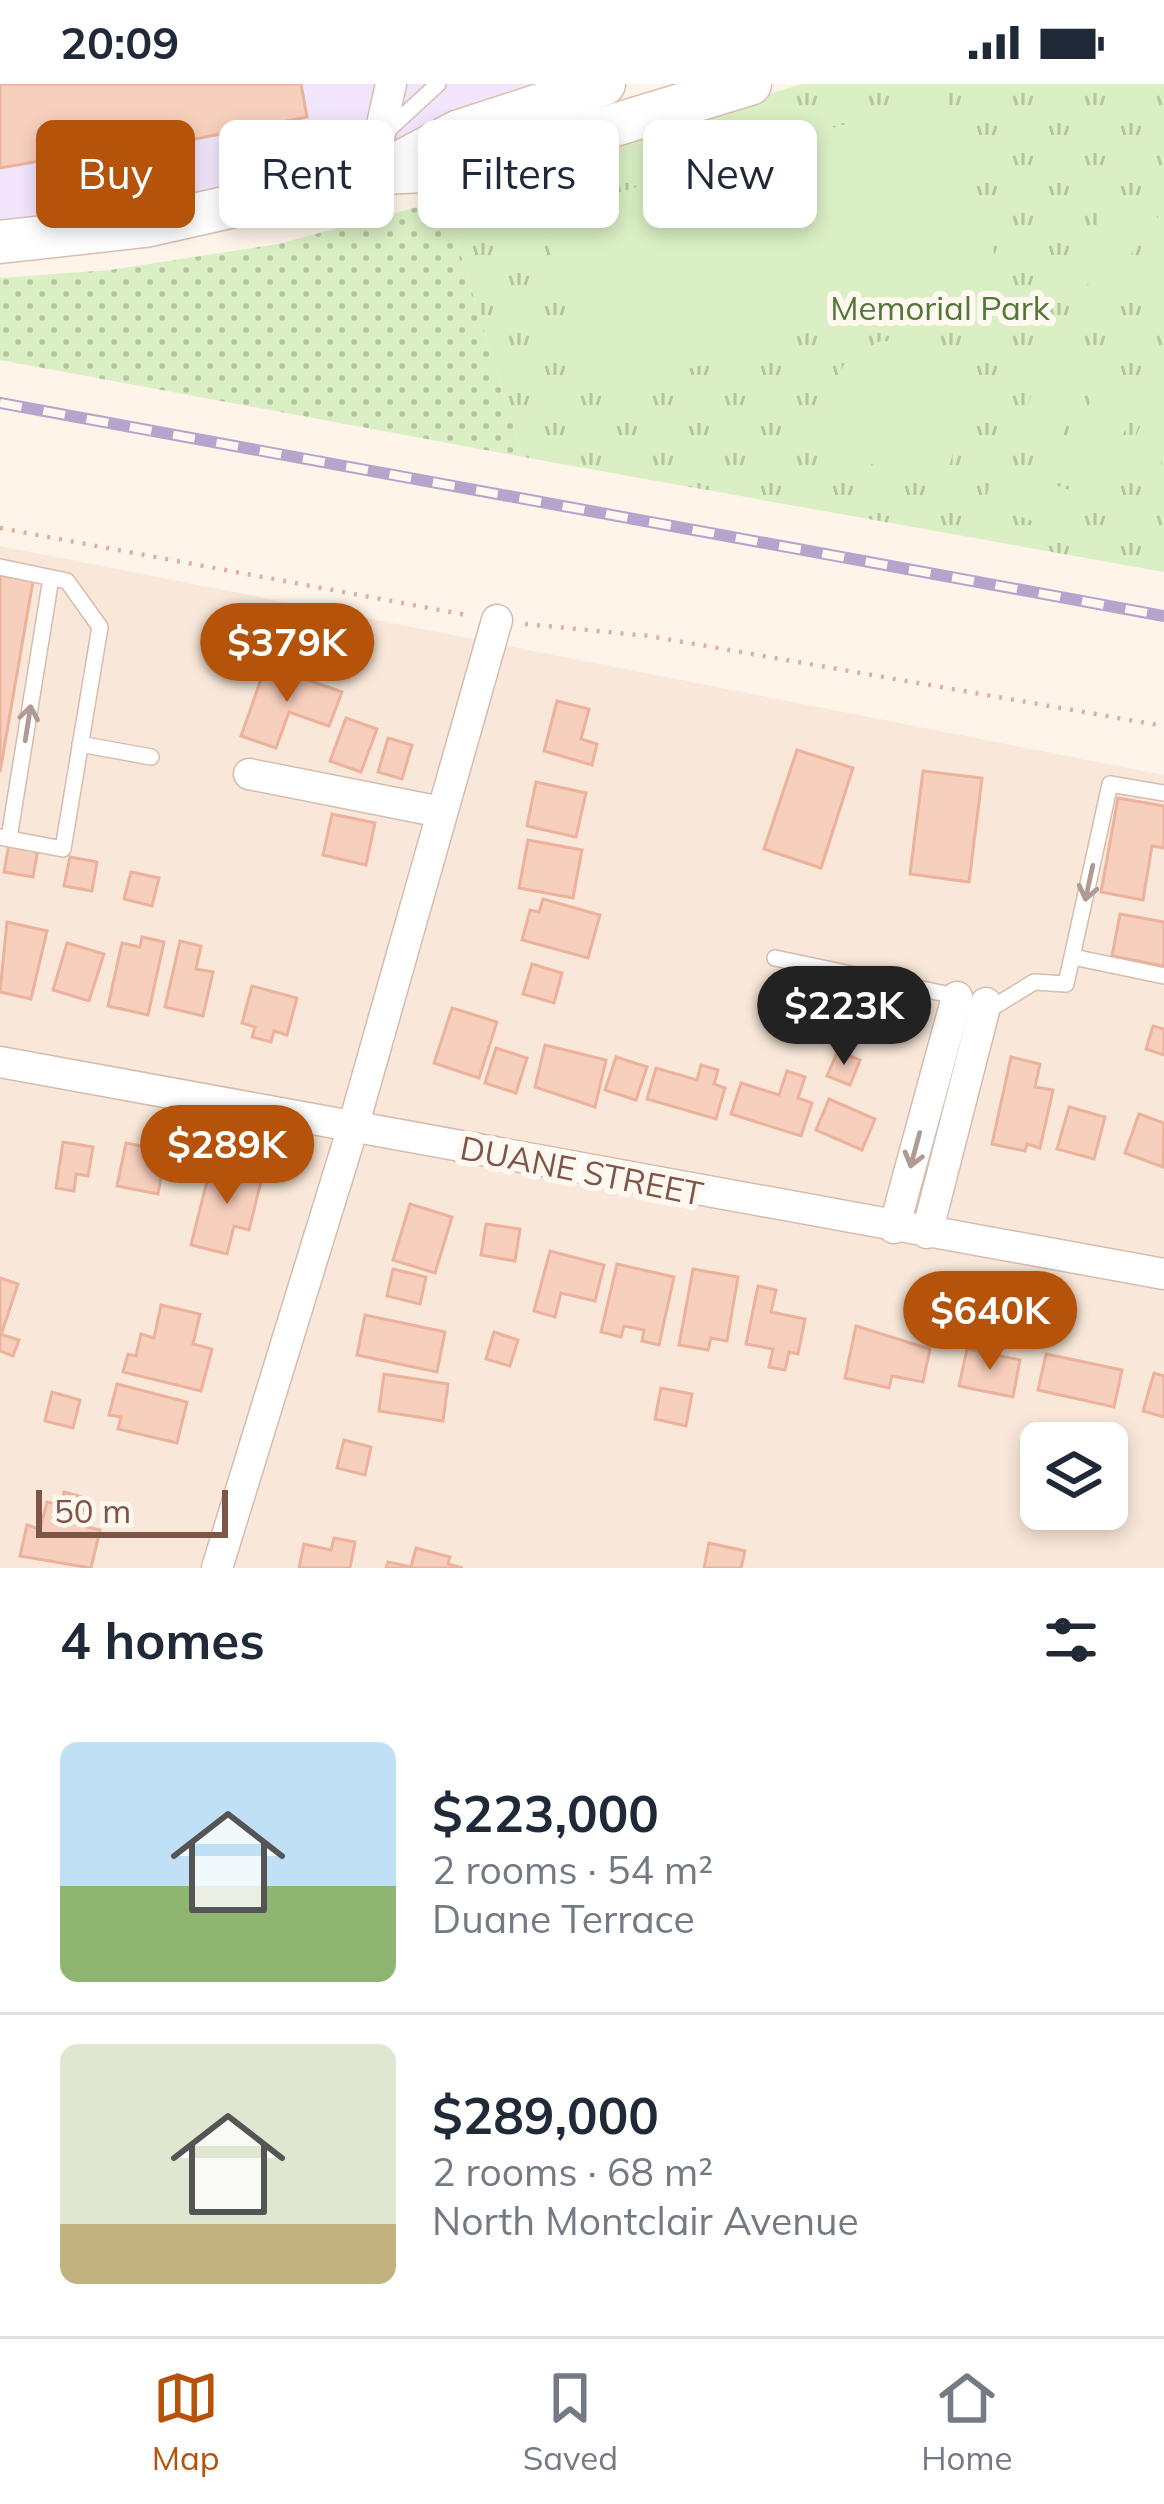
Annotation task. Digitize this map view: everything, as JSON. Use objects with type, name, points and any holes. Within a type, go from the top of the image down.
[{"type":"street","points":[[386,120],[392,84]]},
{"type":"street","points":[[394,152],[604,84]]},
{"type":"street","points":[[394,158],[469,170],[750,84]]},
{"type":"street","points":[[0,242],[145,226],[219,204]]},
{"type":"street","points":[[217,1568],[353,1127],[497,620]]},
{"type":"street","points":[[249,774],[441,812]]},
{"type":"street","points":[[894,1228],[972,1000]]},
{"type":"street","points":[[926,1233],[972,1000]]},
{"type":"street","name":"DUANE STREET","points":[[0,1062],[1164,1274]]},
{"type":"lane","points":[[394,139],[438,84]]},
{"type":"lane","points":[[0,567],[67,580],[100,627],[63,849],[4,838],[52,578]]},
{"type":"lane","points":[[80,744],[151,757]]},
{"type":"lane","points":[[775,958],[995,1006],[1034,982],[1066,985],[1109,784],[1164,793]]},
{"type":"lane","points":[[1072,957],[1164,976]]},
{"type":"path","points":[[0,528],[497,620],[649,636],[1164,725]]},
{"type":"shaded area","points":[[0,84],[574,84],[484,120],[418,120],[418,146],[394,156],[394,120],[219,120],[219,192],[195,197],[195,120],[36,120],[36,225],[0,232]]},
{"type":"shaded area","points":[[0,546],[1164,775],[1164,1568],[0,1568]]},
{"type":"green space","name":"Memorial Park","points":[[802,84],[1164,84],[1164,572],[523,457],[453,228],[619,228],[619,140],[643,132],[643,228],[817,228],[817,120],[684,120]]},
{"type":"green space","points":[[945,94],[1001,275],[595,397],[544,228],[619,228],[619,192],[643,185],[643,228],[817,228],[817,133]]},
{"type":"green space","points":[[1108,195],[1148,210],[1116,295],[1076,280]]},
{"type":"green space","points":[[418,207],[418,228],[453,228],[523,457],[0,360],[0,278],[110,270],[278,244],[338,228],[394,228],[394,213]]},
{"type":"green space","points":[[1159,214],[1164,216],[1164,313],[1127,299]]},
{"type":"green space","points":[[880,341],[940,350],[964,372],[964,410],[950,464],[917,479],[847,456],[827,433],[826,398],[846,361]]},
{"type":"green space","points":[[1047,353],[1088,368],[1055,454],[1015,439]]},
{"type":"green space","points":[[1101,373],[1141,388],[1108,474],[1068,459]]},
{"type":"green space","points":[[1153,392],[1164,396],[1160,494],[1120,479]]},
{"type":"green space","points":[[997,464],[1083,495],[1067,534],[984,503]]},
{"type":"building","points":[[0,84],[301,84],[307,117],[219,120],[219,134],[195,139],[195,120],[36,120],[36,162],[0,168]]},
{"type":"building","points":[[0,575],[33,581],[0,772]]},
{"type":"building","points":[[266,665],[342,692],[329,726],[289,712],[276,748],[241,736]]},
{"type":"building","points":[[557,701],[589,709],[581,739],[597,744],[592,765],[544,751]]},
{"type":"building","points":[[346,718],[377,729],[361,772],[330,761]]},
{"type":"building","points":[[388,738],[412,745],[402,779],[378,772]]},
{"type":"building","points":[[797,750],[853,768],[821,868],[764,849]]},
{"type":"building","points":[[923,771],[982,778],[969,882],[910,874]]},
{"type":"building","points":[[536,782],[586,793],[576,837],[527,826]]},
{"type":"building","points":[[1118,798],[1164,806],[1164,848],[1152,846],[1143,900],[1101,892]]},
{"type":"building","points":[[332,814],[375,823],[366,865],[323,855]]},
{"type":"building","points":[[528,840],[582,850],[573,898],[519,888]]},
{"type":"building","points":[[9,844],[38,849],[33,877],[4,872]]},
{"type":"building","points":[[70,857],[97,862],[92,891],[64,886]]},
{"type":"building","points":[[131,872],[159,878],[152,906],[124,899]]},
{"type":"building","points":[[543,899],[600,915],[588,958],[522,940],[530,910],[539,912]]},
{"type":"building","points":[[1120,914],[1164,922],[1164,966],[1112,956]]},
{"type":"building","points":[[7,922],[47,931],[31,999],[0,992]]},
{"type":"building","points":[[142,937],[164,942],[148,1015],[108,1006],[122,943],[140,947]]},
{"type":"building","points":[[180,941],[201,946],[196,969],[213,972],[203,1016],[165,1007]]},
{"type":"building","points":[[67,943],[104,954],[89,1001],[53,990]]},
{"type":"building","points":[[532,964],[562,973],[554,1003],[523,994]]},
{"type":"building","points":[[252,986],[297,998],[287,1035],[274,1031],[271,1042],[252,1037],[255,1027],[242,1023]]},
{"type":"building","points":[[452,1008],[497,1022],[479,1078],[434,1063]]},
{"type":"building","points":[[1153,1026],[1164,1029],[1164,1055],[1146,1049]]},
{"type":"building","points":[[545,1045],[606,1060],[595,1107],[535,1087]]},
{"type":"building","points":[[496,1048],[527,1058],[516,1093],[485,1083]]},
{"type":"building","points":[[838,1051],[860,1060],[850,1085],[827,1076]]},
{"type":"building","points":[[616,1057],[647,1067],[636,1100],[605,1090]]},
{"type":"building","points":[[1011,1057],[1040,1064],[1035,1087],[1053,1090],[1040,1148],[1027,1144],[1025,1151],[992,1144]]},
{"type":"building","points":[[701,1065],[718,1070],[714,1084],[725,1088],[716,1119],[647,1099],[656,1068],[697,1080]]},
{"type":"building","points":[[787,1071],[805,1077],[798,1098],[812,1103],[801,1136],[731,1114],[741,1083],[779,1095]]},
{"type":"building","points":[[829,1099],[875,1119],[862,1150],[816,1130]]},
{"type":"building","points":[[1069,1107],[1105,1117],[1094,1159],[1057,1149]]},
{"type":"building","points":[[1139,1114],[1164,1123],[1163,1167],[1125,1153]]},
{"type":"building","points":[[63,1142],[93,1147],[88,1176],[76,1174],[74,1191],[56,1188]]},
{"type":"building","points":[[126,1143],[166,1151],[158,1194],[117,1186]]},
{"type":"building","points":[[242,1163],[264,1169],[249,1230],[234,1226],[227,1254],[191,1245],[210,1169],[239,1176]]},
{"type":"building","points":[[410,1204],[452,1217],[435,1273],[393,1260]]},
{"type":"building","points":[[486,1224],[520,1229],[515,1261],[481,1255]]},
{"type":"building","points":[[550,1251],[604,1265],[595,1301],[561,1293],[555,1317],[534,1311]]},
{"type":"building","points":[[617,1264],[674,1277],[659,1345],[642,1341],[644,1330],[624,1326],[621,1337],[601,1332]]},
{"type":"building","points":[[393,1269],[426,1277],[420,1304],[387,1296]]},
{"type":"building","points":[[693,1269],[738,1277],[727,1341],[711,1338],[708,1350],[679,1345]]},
{"type":"building","points":[[0,1278],[18,1284],[2,1332],[0,1331]]},
{"type":"building","points":[[758,1286],[776,1290],[771,1312],[805,1319],[798,1354],[789,1352],[785,1370],[769,1367],[773,1349],[746,1344]]},
{"type":"building","points":[[161,1305],[200,1314],[193,1344],[212,1349],[201,1391],[123,1372],[128,1354],[136,1356],[141,1334],[154,1338]]},
{"type":"building","points":[[365,1315],[445,1332],[437,1372],[357,1355]]},
{"type":"building","points":[[856,1326],[930,1349],[923,1382],[892,1376],[889,1388],[845,1378]]},
{"type":"building","points":[[494,1332],[518,1340],[510,1366],[486,1359]]},
{"type":"building","points":[[0,1334],[19,1340],[13,1356],[0,1351]]},
{"type":"building","points":[[967,1349],[1020,1360],[1013,1397],[959,1386]]},
{"type":"building","points":[[1046,1354],[1122,1370],[1114,1407],[1038,1390]]},
{"type":"building","points":[[1154,1373],[1164,1376],[1164,1417],[1143,1411]]},
{"type":"building","points":[[384,1374],[448,1384],[443,1421],[379,1411]]},
{"type":"building","points":[[117,1384],[187,1402],[177,1443],[118,1429],[121,1417],[109,1415]]},
{"type":"building","points":[[661,1388],[692,1394],[686,1426],[655,1419]]},
{"type":"building","points":[[52,1392],[80,1400],[73,1428],[45,1421]]},
{"type":"building","points":[[344,1440],[371,1447],[365,1475],[337,1468]]},
{"type":"building","points":[[64,1492],[86,1498],[79,1525],[100,1530],[91,1568],[20,1556],[27,1525],[40,1529],[47,1502],[61,1505]]},
{"type":"building","points":[[334,1538],[355,1542],[350,1568],[299,1568],[304,1544],[331,1550]]},
{"type":"building","points":[[709,1543],[745,1551],[741,1568],[704,1568]]},
{"type":"building","points":[[416,1548],[450,1557],[448,1564],[463,1568],[386,1568],[388,1562],[411,1567]]},
{"type":"railway","points":[[0,403],[1164,616]]}]
